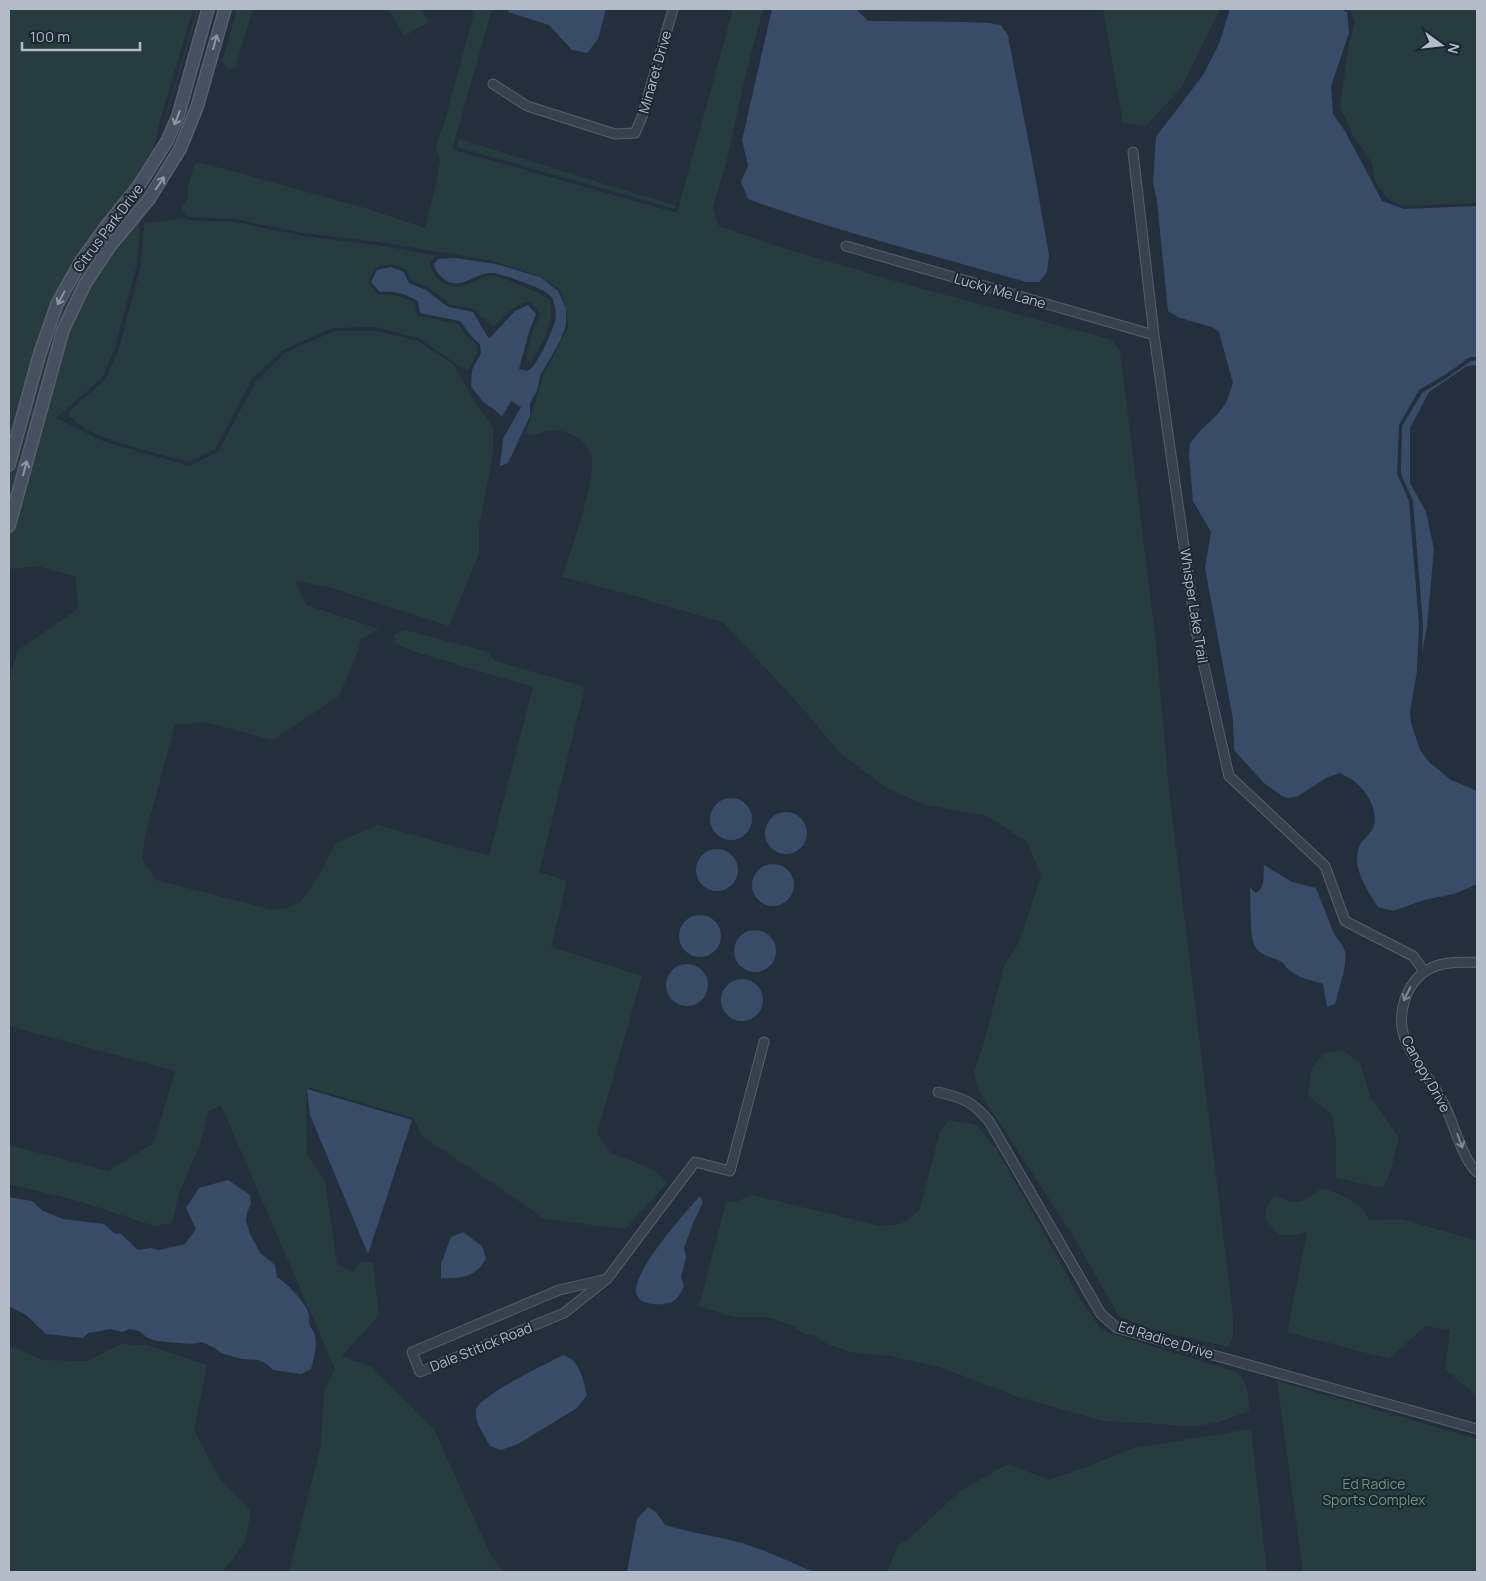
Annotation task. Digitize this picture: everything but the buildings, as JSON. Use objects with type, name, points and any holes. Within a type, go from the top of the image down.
[{"type":"street","name":"Citrus Park Drive","points":[[9,465],[39,356],[58,304],[81,261],[138,187],[167,141],[178,116],[208,9]]},
{"type":"street","name":"Citrus Park Drive","points":[[10,518],[63,330],[85,284],[110,246],[149,199],[180,149],[197,107],[225,9]]},
{"type":"street","name":"Minaret Drive","points":[[493,84],[527,106],[615,134],[635,134],[642,117],[672,9]]},
{"type":"street","name":"Whisper Lake Trail","points":[[1133,152],[1154,335],[1196,631],[1229,776],[1325,866],[1345,921],[1413,956],[1424,971]]},
{"type":"street","name":"Lucky Me Lane","points":[[846,246],[1154,335]]},
{"type":"street","points":[[1424,971],[1452,962],[1477,962]]},
{"type":"street","name":"Canopy Drive","points":[[1424,971],[1404,997],[1401,1014],[1403,1032],[1407,1045],[1446,1108],[1467,1160],[1477,1172]]},
{"type":"street","name":"Dale Stitick Road","points":[[607,1279],[559,1290],[412,1352],[420,1372],[564,1313],[607,1279],[695,1162],[730,1171],[764,1042]]},
{"type":"street","name":"Ed Radice Drive","points":[[938,1092],[961,1098],[972,1104],[989,1121],[1101,1314],[1117,1328],[1477,1429]]},
{"type":"green space","points":[[9,9],[193,9],[161,117],[142,198],[137,264],[115,348],[102,378],[56,418],[105,442],[190,466],[218,452],[256,381],[286,352],[335,331],[376,331],[418,341],[454,365],[472,398],[493,427],[493,453],[479,528],[479,554],[449,626],[329,587],[295,581],[306,605],[379,629],[361,639],[358,651],[339,696],[273,740],[205,722],[175,725],[145,836],[142,859],[156,880],[272,910],[288,908],[300,902],[319,876],[335,844],[377,825],[489,856],[533,687],[419,653],[396,644],[394,634],[405,630],[488,652],[495,661],[585,687],[539,872],[567,881],[551,947],[642,976],[597,1134],[611,1153],[652,1169],[667,1183],[625,1229],[544,1219],[423,1137],[413,1118],[307,1087],[306,1091],[307,1154],[325,1181],[337,1264],[352,1273],[360,1262],[373,1263],[379,1315],[342,1356],[371,1367],[434,1429],[491,1556],[504,1572],[289,1572],[321,1445],[324,1392],[335,1369],[221,1105],[209,1111],[199,1147],[179,1193],[172,1223],[154,1226],[82,1202],[9,1184],[9,1145],[108,1171],[154,1143],[175,1071],[9,1026],[9,681],[18,650],[78,609],[76,577],[38,566],[9,569]]},
{"type":"green space","points":[[197,9],[199,9],[163,129],[165,118]]},
{"type":"green space","points":[[237,9],[253,9],[235,68],[228,69],[222,62]]},
{"type":"green space","points":[[394,9],[421,9],[429,22],[404,36],[390,11]]},
{"type":"green space","points":[[475,9],[492,9],[453,146],[454,150],[677,213],[733,9],[763,9],[745,77],[726,163],[713,207],[719,226],[782,248],[916,287],[1112,340],[1120,351],[1156,642],[1169,791],[1233,1315],[1233,1336],[1228,1347],[1146,1328],[1119,1316],[1072,1234],[977,1086],[974,1071],[983,1046],[1005,963],[1015,950],[1041,875],[1027,842],[988,816],[926,805],[886,788],[839,752],[805,711],[724,623],[631,595],[562,577],[587,496],[591,479],[591,454],[581,441],[573,435],[562,431],[553,430],[533,436],[526,433],[543,376],[568,327],[566,307],[561,291],[540,276],[489,260],[385,243],[303,233],[235,219],[188,217],[181,209],[188,198],[188,188],[194,165],[199,162],[365,208],[425,228],[440,160],[436,149],[438,139],[444,124]]},
{"type":"green space","points":[[1103,9],[1220,9],[1181,88],[1146,126],[1123,123]]},
{"type":"green space","points":[[1350,9],[1477,9],[1477,203],[1404,206],[1389,200],[1379,187],[1375,180],[1372,163],[1352,134],[1340,107],[1348,49],[1355,22]]},
{"type":"green space","points":[[459,139],[676,206],[675,209],[457,147]]},
{"type":"green space","points":[[184,218],[188,220],[235,222],[303,236],[384,246],[436,256],[430,263],[434,274],[442,282],[452,287],[464,286],[481,278],[493,276],[513,282],[550,300],[551,317],[549,325],[543,341],[530,363],[526,357],[532,333],[540,314],[531,303],[525,302],[515,307],[494,327],[480,316],[475,309],[450,304],[429,288],[412,281],[406,269],[391,264],[375,267],[368,282],[378,295],[389,294],[415,303],[418,316],[458,324],[469,339],[477,345],[477,353],[468,370],[418,338],[376,327],[333,328],[283,350],[252,379],[215,449],[189,462],[126,445],[108,439],[80,425],[73,418],[69,417],[69,411],[105,380],[119,349],[141,265],[144,224]]},
{"type":"green space","points":[[1342,1050],[1360,1062],[1370,1096],[1399,1138],[1390,1173],[1383,1188],[1336,1178],[1336,1141],[1332,1115],[1308,1095],[1312,1067],[1325,1053]]},
{"type":"green space","points":[[949,1120],[976,1125],[996,1149],[1077,1294],[1099,1327],[1112,1334],[1237,1372],[1247,1390],[1249,1411],[1217,1423],[1192,1426],[1104,1421],[1018,1397],[940,1367],[890,1356],[851,1352],[827,1344],[815,1336],[804,1334],[792,1325],[767,1317],[733,1317],[699,1306],[726,1202],[738,1201],[752,1195],[881,1226],[901,1224],[919,1211],[940,1132]]},
{"type":"green space","points":[[1321,1189],[1337,1193],[1355,1203],[1363,1209],[1369,1220],[1402,1219],[1477,1241],[1477,1396],[1445,1369],[1450,1330],[1425,1326],[1389,1359],[1287,1332],[1307,1232],[1294,1235],[1279,1235],[1265,1219],[1267,1209],[1269,1203],[1276,1196],[1295,1202],[1305,1200]]},
{"type":"green space","points":[[121,1344],[146,1345],[207,1365],[194,1430],[220,1479],[251,1511],[245,1542],[223,1572],[9,1572],[9,1346],[43,1360],[88,1361]]},
{"type":"green space","name":"Ed Radice Sports Complex","points":[[1277,1381],[1477,1439],[1477,1572],[1303,1572]]},
{"type":"green space","points":[[1251,1429],[1267,1572],[887,1572],[898,1545],[910,1538],[960,1491],[1008,1464],[1049,1480],[1135,1448]]},
{"type":"water","points":[[508,9],[606,9],[598,39],[587,53],[572,50],[549,25],[508,12]]},
{"type":"water","points":[[772,9],[856,9],[868,21],[966,22],[1001,25],[1008,36],[1049,255],[1047,272],[1039,282],[1026,282],[886,243],[748,199],[741,181],[748,166],[742,140]]},
{"type":"water","points":[[1230,9],[1340,9],[1347,12],[1349,33],[1331,86],[1333,114],[1345,131],[1382,201],[1404,209],[1477,206],[1477,357],[1470,357],[1419,390],[1399,425],[1397,474],[1409,501],[1419,625],[1417,671],[1410,711],[1411,723],[1420,750],[1429,762],[1451,780],[1477,791],[1477,884],[1454,894],[1424,900],[1393,911],[1378,907],[1359,873],[1358,850],[1373,828],[1375,815],[1371,802],[1359,785],[1340,773],[1328,777],[1298,796],[1288,798],[1264,783],[1234,750],[1233,719],[1205,568],[1211,532],[1193,501],[1189,455],[1190,443],[1226,403],[1233,383],[1219,332],[1212,327],[1180,318],[1168,311],[1157,201],[1153,183],[1156,137],[1203,75],[1219,44]]},
{"type":"water","points":[[455,258],[496,264],[540,277],[558,291],[566,308],[566,325],[560,341],[540,376],[537,391],[530,403],[530,416],[508,463],[500,466],[503,439],[521,407],[511,401],[502,417],[483,402],[471,386],[472,370],[481,353],[480,344],[460,321],[420,313],[418,301],[399,293],[380,292],[371,282],[377,270],[391,267],[404,272],[409,283],[426,290],[448,307],[473,312],[489,339],[515,311],[528,305],[536,314],[519,369],[528,371],[539,356],[555,322],[556,316],[553,299],[544,291],[534,286],[497,274],[489,273],[458,283],[449,282],[438,273],[434,264],[438,259]]},
{"type":"water","points":[[1477,360],[1477,365],[1467,366],[1429,392],[1410,428],[1410,483],[1426,512],[1434,549],[1427,626],[1422,653],[1423,625],[1413,501],[1401,474],[1402,426],[1422,393],[1471,361]]},
{"type":"water","points":[[731,798],[746,804],[752,819],[746,834],[731,840],[716,834],[710,819],[716,804]]},
{"type":"water","points":[[786,812],[801,818],[807,833],[801,848],[786,854],[771,848],[765,833],[771,818]]},
{"type":"water","points":[[717,849],[732,855],[738,870],[732,885],[717,891],[702,885],[696,870],[702,855]]},
{"type":"water","points":[[773,864],[788,870],[794,885],[788,900],[773,906],[758,900],[752,885],[758,870]]},
{"type":"water","points":[[1264,865],[1292,882],[1316,888],[1334,934],[1346,954],[1344,971],[1335,1004],[1327,1007],[1323,984],[1296,975],[1281,962],[1264,955],[1256,948],[1251,928],[1250,887],[1255,893],[1261,888]]},
{"type":"water","points":[[700,915],[715,921],[721,936],[715,951],[700,957],[685,951],[679,936],[685,921]]},
{"type":"water","points":[[755,930],[770,936],[776,951],[770,966],[755,972],[740,966],[734,951],[740,936]]},
{"type":"water","points":[[687,964],[702,970],[708,985],[702,1000],[687,1006],[672,1000],[666,985],[672,970]]},
{"type":"water","points":[[742,979],[757,985],[763,1000],[757,1015],[742,1021],[727,1015],[721,1000],[727,985]]},
{"type":"water","points":[[307,1089],[412,1120],[368,1254],[310,1115]]},
{"type":"water","points":[[228,1180],[250,1195],[251,1204],[247,1212],[246,1221],[250,1234],[260,1253],[275,1265],[277,1277],[296,1294],[308,1311],[309,1323],[316,1342],[311,1369],[301,1374],[273,1370],[267,1364],[258,1360],[241,1359],[221,1353],[202,1342],[190,1344],[157,1341],[148,1338],[139,1331],[129,1329],[122,1332],[111,1329],[88,1333],[83,1338],[46,1334],[26,1315],[9,1306],[9,1197],[32,1201],[43,1211],[63,1219],[104,1224],[114,1233],[121,1234],[138,1250],[151,1248],[159,1250],[185,1244],[196,1229],[186,1208],[199,1188]]},
{"type":"water","points":[[700,1196],[703,1202],[684,1248],[686,1257],[681,1277],[684,1286],[680,1294],[672,1302],[667,1303],[653,1304],[642,1301],[636,1292],[643,1269],[683,1215]]},
{"type":"water","points":[[463,1232],[482,1246],[486,1258],[478,1269],[467,1276],[441,1278],[441,1264],[451,1237]]},
{"type":"water","points":[[563,1355],[569,1357],[577,1366],[584,1383],[587,1395],[577,1408],[518,1444],[501,1450],[490,1446],[480,1429],[476,1415],[476,1410],[480,1404],[500,1389]]},
{"type":"water","points":[[648,1507],[656,1512],[665,1525],[744,1544],[814,1572],[627,1572],[637,1519]]}]
